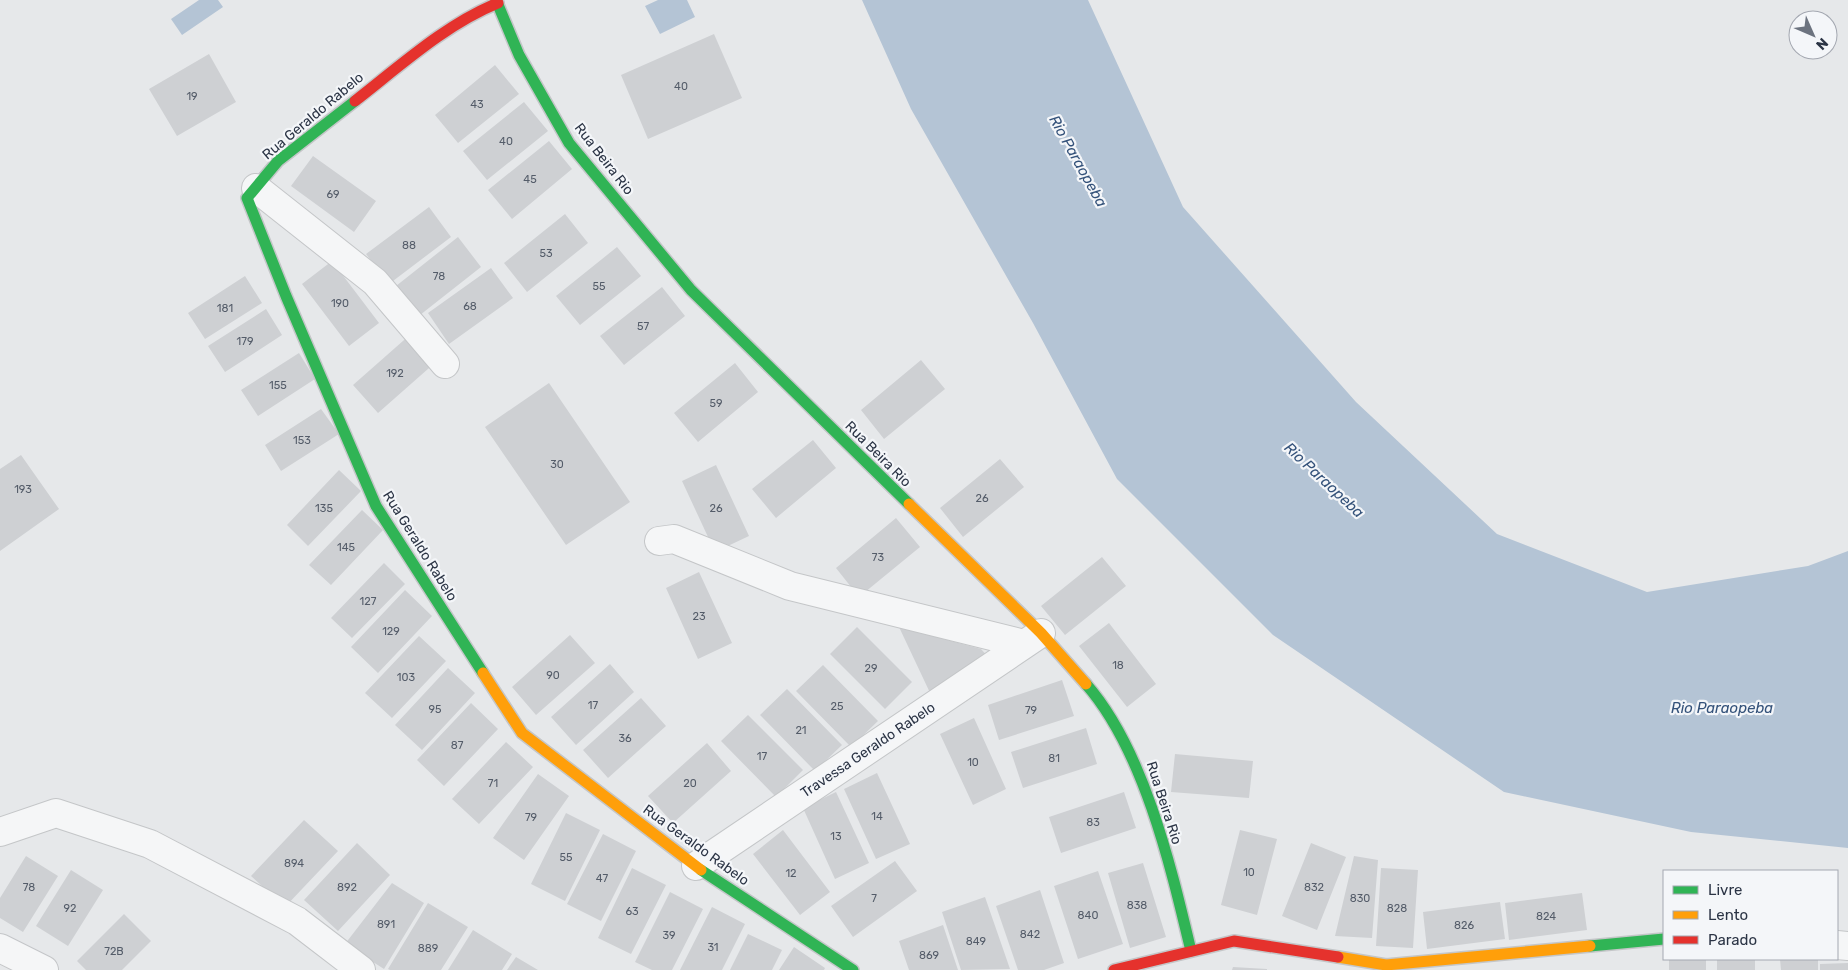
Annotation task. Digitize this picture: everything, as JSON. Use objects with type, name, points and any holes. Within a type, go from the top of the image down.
[{"type":"street","name":"Rua Geraldo Rabelo","points":[[497,2],[476,12],[342,109],[278,161],[247,198],[286,296],[376,506],[522,733],[696,866],[854,970]]},
{"type":"street","name":"Rua Beira Rio","points":[[497,2],[518,55],[569,143],[691,290],[1033,638],[1102,702],[1136,764],[1175,885],[1191,951]]},
{"type":"street","points":[[256,188],[375,282],[445,364]]},
{"type":"street","points":[[659,541],[674,539],[790,586],[1033,638]]},
{"type":"street","name":"Travessa Geraldo Rabelo","points":[[696,866],[1033,638]]},
{"type":"street","points":[[0,832],[56,812],[150,844],[297,921],[361,970]]},
{"type":"street","points":[[1129,968],[1234,941],[1386,965],[1663,939]]},
{"type":"street","points":[[0,948],[44,970]]},
{"type":"water","points":[[199,0],[218,0],[223,7],[182,35],[171,19]]},
{"type":"water","points":[[658,0],[687,0],[695,17],[660,34],[645,6]]},
{"type":"water","name":"Rio Paraopeba","points":[[862,0],[1088,0],[1183,207],[1356,402],[1497,534],[1647,592],[1808,566],[1848,551],[1848,848],[1691,832],[1504,792],[1273,635],[1117,479],[1033,323],[911,109]]},
{"type":"building","points":[[714,34],[742,98],[648,139],[621,75]]},
{"type":"building","points":[[209,54],[236,102],[177,136],[149,89]]},
{"type":"building","points":[[495,65],[519,94],[458,143],[435,115]]},
{"type":"building","points":[[524,102],[548,131],[487,180],[463,151]]},
{"type":"building","points":[[549,141],[572,169],[512,219],[488,190]]},
{"type":"building","points":[[313,156],[376,201],[354,232],[291,186]]},
{"type":"building","points":[[429,207],[451,237],[389,284],[366,254]]},
{"type":"building","points":[[565,214],[588,243],[527,292],[504,263]]},
{"type":"building","points":[[458,237],[481,267],[420,315],[396,286]]},
{"type":"building","points":[[617,247],[641,276],[580,325],[556,296]]},
{"type":"building","points":[[332,261],[379,323],[349,346],[302,284]]},
{"type":"building","points":[[491,268],[513,298],[449,344],[428,313]]},
{"type":"building","points":[[245,276],[262,303],[205,339],[188,313]]},
{"type":"building","points":[[662,287],[685,316],[624,365],[600,336]]},
{"type":"building","points":[[266,309],[282,335],[225,372],[208,346]]},
{"type":"building","points":[[412,333],[437,361],[378,413],[353,385]]},
{"type":"building","points":[[299,353],[315,379],[258,416],[241,390]]},
{"type":"building","points":[[921,360],[945,389],[884,439],[861,410]]},
{"type":"building","points":[[735,363],[758,392],[698,442],[674,413]]},
{"type":"building","points":[[549,383],[630,502],[566,545],[485,427]]},
{"type":"building","points":[[321,409],[339,434],[281,471],[265,445]]},
{"type":"building","points":[[813,440],[836,468],[776,518],[752,489]]},
{"type":"building","points":[[21,455],[59,509],[0,551],[0,469]]},
{"type":"building","points":[[1000,459],[1024,487],[963,537],[940,508]]},
{"type":"building","points":[[716,465],[749,536],[715,552],[682,481]]},
{"type":"building","points":[[339,470],[361,491],[308,546],[287,525]]},
{"type":"building","points":[[362,510],[383,530],[331,585],[309,565]]},
{"type":"building","points":[[896,518],[920,547],[859,597],[836,568]]},
{"type":"building","points":[[1102,557],[1126,586],[1065,635],[1041,606]]},
{"type":"building","points":[[384,563],[405,584],[352,638],[331,618]]},
{"type":"building","points":[[699,572],[732,643],[698,659],[666,588]]},
{"type":"building","points":[[405,590],[432,616],[378,673],[351,647]]},
{"type":"building","points":[[1109,623],[1156,684],[1127,707],[1079,646]]},
{"type":"building","points":[[857,627],[912,682],[885,709],[830,654]]},
{"type":"building","points":[[899,627],[981,649],[989,658],[932,697]]},
{"type":"building","points":[[570,635],[595,663],[536,715],[512,687]]},
{"type":"building","points":[[419,636],[446,661],[392,718],[365,693]]},
{"type":"building","points":[[610,664],[634,692],[576,745],[551,717]]},
{"type":"building","points":[[823,665],[878,721],[851,747],[796,691]]},
{"type":"building","points":[[448,668],[475,693],[422,750],[395,725]]},
{"type":"building","points":[[1062,680],[1074,716],[999,740],[988,705]]},
{"type":"building","points":[[787,689],[842,745],[815,771],[760,715]]},
{"type":"building","points":[[641,698],[666,726],[608,778],[583,750]]},
{"type":"building","points":[[471,703],[498,729],[444,786],[417,760]]},
{"type":"building","points":[[748,715],[803,770],[776,797],[721,741]]},
{"type":"building","points":[[974,718],[1006,789],[973,805],[940,734]]},
{"type":"building","points":[[1086,728],[1097,764],[1023,788],[1011,752]]},
{"type":"building","points":[[506,742],[533,767],[479,824],[452,799]]},
{"type":"building","points":[[707,743],[731,771],[673,823],[648,796]]},
{"type":"building","points":[[1175,754],[1253,761],[1249,798],[1171,792]]},
{"type":"building","points":[[877,773],[910,844],[876,859],[844,789]]},
{"type":"building","points":[[538,774],[569,796],[524,860],[493,838]]},
{"type":"building","points":[[836,792],[869,863],[835,879],[803,808]]},
{"type":"building","points":[[1124,792],[1136,828],[1061,853],[1049,817]]},
{"type":"building","points":[[566,813],[600,830],[565,901],[531,884]]},
{"type":"building","points":[[304,820],[338,851],[285,907],[251,876]]},
{"type":"building","points":[[783,830],[830,892],[800,915],[753,854]]},
{"type":"building","points":[[1240,830],[1277,839],[1257,915],[1221,905]]},
{"type":"building","points":[[603,834],[636,851],[601,921],[567,904]]},
{"type":"building","points":[[357,843],[390,875],[338,931],[304,900]]},
{"type":"building","points":[[1311,843],[1346,857],[1317,930],[1282,916]]},
{"type":"building","points":[[26,856],[58,876],[23,932],[0,918],[0,898]]},
{"type":"building","points":[[1354,856],[1378,860],[1372,938],[1335,936]]},
{"type":"building","points":[[895,861],[917,891],[853,937],[831,906]]},
{"type":"building","points":[[1143,863],[1166,937],[1130,948],[1108,873]]},
{"type":"building","points":[[632,868],[666,885],[631,954],[598,938]]},
{"type":"building","points":[[1381,868],[1418,870],[1413,948],[1376,946]]},
{"type":"building","points":[[71,870],[103,890],[68,946],[36,926]]},
{"type":"building","points":[[1098,871],[1123,944],[1078,959],[1054,886]]},
{"type":"building","points":[[392,883],[424,903],[384,969],[345,944]]},
{"type":"building","points":[[1040,890],[1064,963],[1044,970],[1018,970],[996,906]]},
{"type":"building","points":[[670,892],[703,909],[672,970],[652,970],[635,962]]},
{"type":"building","points":[[1582,893],[1587,930],[1509,940],[1505,903]]},
{"type":"building","points":[[985,897],[1010,969],[961,970],[942,912]]},
{"type":"building","points":[[1500,902],[1505,939],[1427,949],[1423,912]]},
{"type":"building","points":[[428,903],[468,927],[441,970],[388,969]]},
{"type":"building","points":[[712,907],[745,924],[722,970],[680,970]]},
{"type":"building","points":[[124,914],[151,941],[122,970],[86,970],[77,961]]},
{"type":"building","points":[[943,925],[958,970],[909,970],[899,941]]},
{"type":"building","points":[[473,930],[512,954],[502,970],[448,970]]},
{"type":"building","points":[[748,934],[782,950],[772,970],[730,970]]},
{"type":"building","points":[[794,947],[825,968],[824,970],[779,970]]},
{"type":"building","points":[[516,957],[538,970],[507,970]]},
{"type":"building","points":[[1669,960],[1706,960],[1706,970],[1669,970]]},
{"type":"building","points":[[1717,960],[1755,960],[1755,970],[1717,970]]},
{"type":"building","points":[[1780,960],[1818,960],[1818,970],[1781,970]]},
{"type":"building","points":[[1848,963],[1848,970],[1820,970],[1820,964]]},
{"type":"building","points":[[1233,967],[1267,969],[1267,970],[1232,970]]},
{"type":"traffic: fast","points":[[496,0],[519,55],[569,143],[691,290],[909,504]]},
{"type":"traffic: fast","points":[[355,101],[278,161],[247,198],[286,296],[376,506],[483,673]]},
{"type":"traffic: fast","points":[[1086,684],[1106,711],[1124,742],[1139,775],[1164,847],[1191,951]]},
{"type":"traffic: fast","points":[[701,870],[853,970]]},
{"type":"traffic: fast","points":[[1590,946],[1663,939]]},
{"type":"traffic: slow","points":[[909,504],[1041,633],[1086,684]]},
{"type":"traffic: slow","points":[[483,673],[522,733],[701,870]]},
{"type":"traffic: slow","points":[[1338,957],[1386,965],[1590,946]]},
{"type":"traffic: jam","points":[[355,101],[442,34],[460,22],[498,3]]},
{"type":"traffic: jam","points":[[1114,970],[1234,941],[1338,957]]}]
